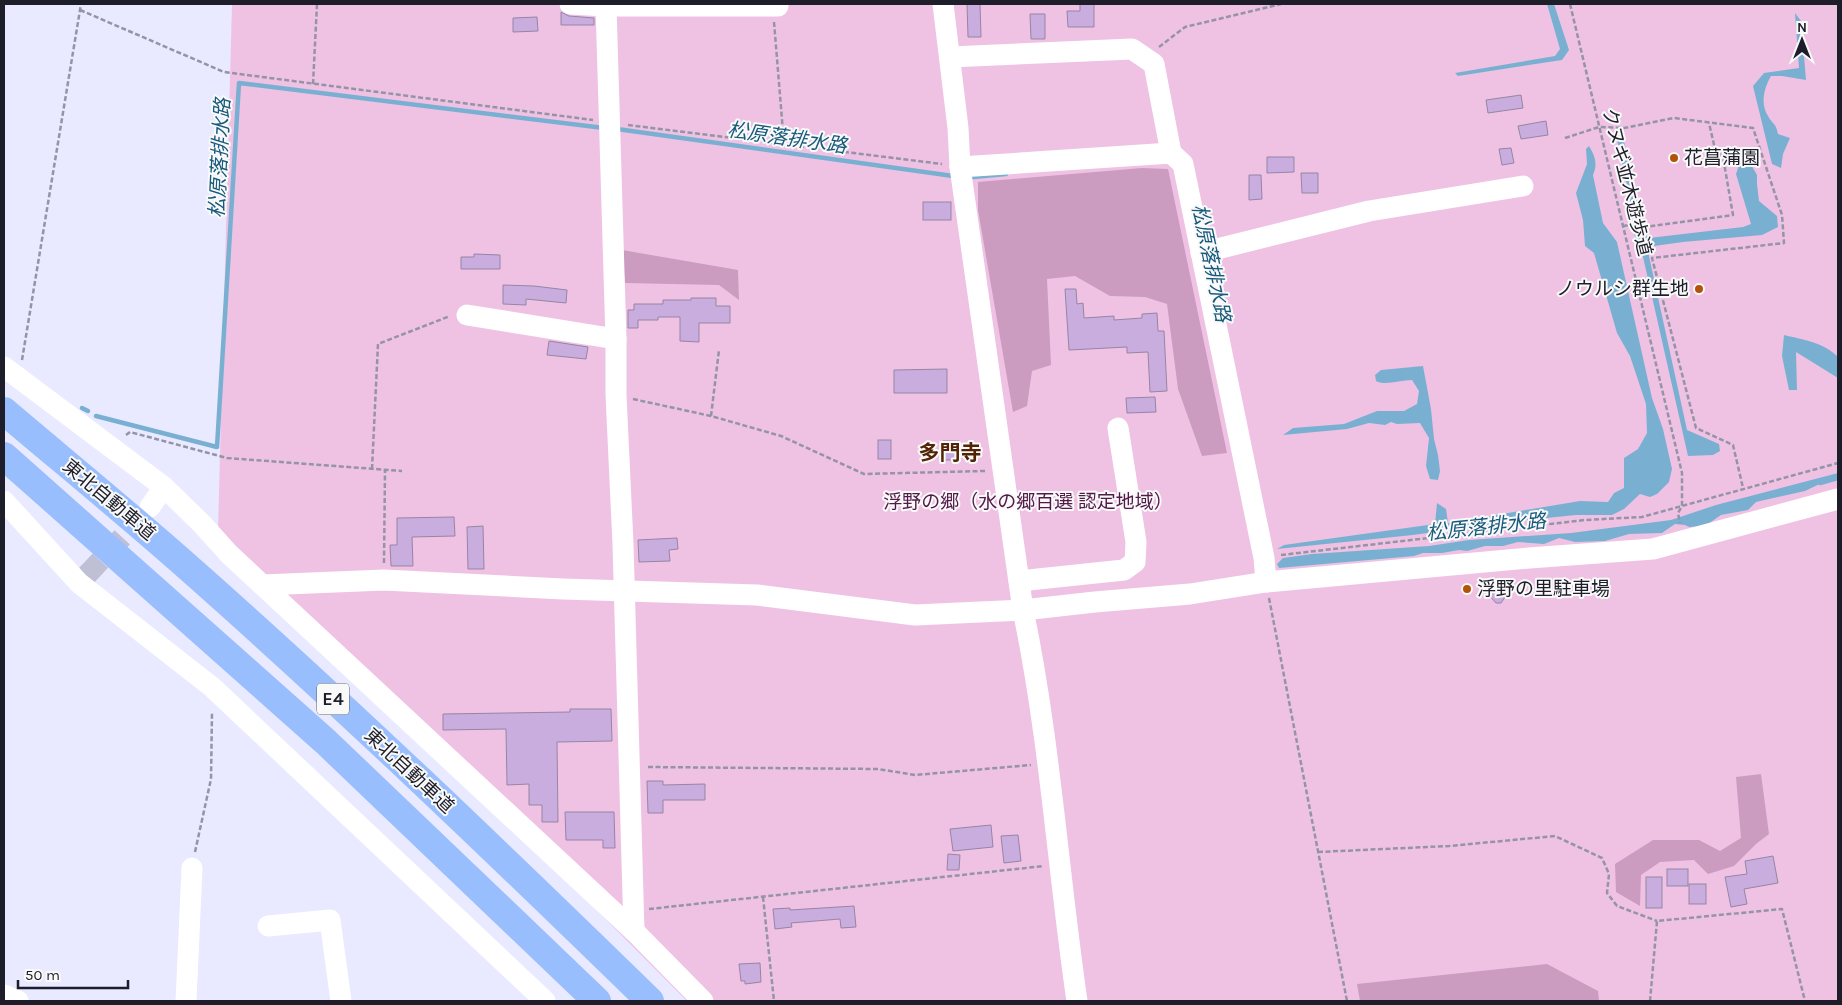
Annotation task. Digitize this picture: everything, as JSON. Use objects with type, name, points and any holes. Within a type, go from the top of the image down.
[{"type":"highway","name":"東北自動車道","points":[[4,411],[181,561],[545,898],[650,1001]]},
{"type":"highway","name":"東北自動車道","points":[[4,456],[326,742],[596,1001]]},
{"type":"street","points":[[580,4],[606,6],[775,5]]},
{"type":"street","points":[[944,4],[958,128],[960,166],[1019,581],[1036,671],[1077,1001]]},
{"type":"street","points":[[606,6],[609,45],[609,123],[616,396],[623,544],[633,921]]},
{"type":"street","points":[[950,57],[1132,48],[1154,64],[1171,153],[1183,164],[1264,558],[1266,582]]},
{"type":"street","points":[[960,166],[1171,153]]},
{"type":"street","points":[[1201,253],[1369,211],[1524,186]]},
{"type":"street","points":[[467,315],[616,339]]},
{"type":"street","points":[[11,373],[164,488],[262,585],[633,921],[703,1001]]},
{"type":"street","points":[[1019,581],[1124,570],[1135,562],[1136,542],[1118,428]]},
{"type":"street","points":[[150,507],[164,488]]},
{"type":"street","points":[[262,585],[384,580],[757,596],[915,615],[1024,610],[1190,594],[1266,582],[1529,558],[1654,549],[1838,500]]},
{"type":"street","points":[[5,505],[82,580],[212,686],[545,1001]]},
{"type":"street","points":[[186,1001],[192,868]]},
{"type":"street","points":[[268,926],[330,920],[341,1001]]},
{"type":"street","points":[[4,995],[18,1001]]},
{"type":"path","points":[[11,373],[81,4]]},
{"type":"path","points":[[313,84],[316,4]]},
{"type":"path","points":[[1147,59],[1164,42],[1185,27],[1281,4]]},
{"type":"path","name":"クヌギ並木遊歩道","points":[[1570,4],[1682,473],[1682,506],[1678,513],[1680,529]]},
{"type":"path","points":[[775,5],[784,144]]},
{"type":"path","points":[[80,10],[224,72],[609,123],[960,166]]},
{"type":"path","points":[[1565,138],[1599,127],[1624,128],[1674,118],[1753,128],[1782,215],[1784,243],[1652,258],[1696,428],[1733,445],[1744,488]]},
{"type":"path","points":[[1623,226],[1643,223],[1645,227],[1733,215],[1723,157],[1716,149],[1709,123]]},
{"type":"path","points":[[372,470],[378,344],[454,315],[467,315]]},
{"type":"path","points":[[711,416],[719,350]]},
{"type":"path","points":[[616,396],[711,416],[781,436],[864,474],[1004,471]]},
{"type":"path","points":[[112,448],[130,432],[226,458],[402,472]]},
{"type":"path","points":[[1264,558],[1584,520],[1642,517],[1838,463]]},
{"type":"path","points":[[384,580],[386,471]]},
{"type":"path","points":[[1266,582],[1347,1001]]},
{"type":"path","points":[[192,868],[211,779],[212,686]]},
{"type":"path","points":[[629,767],[878,769],[915,775],[1049,764]]},
{"type":"path","points":[[1318,852],[1450,846],[1555,836],[1602,858],[1609,874],[1607,893],[1617,906],[1657,921],[1782,909],[1805,1001]]},
{"type":"path","points":[[633,921],[763,897],[1059,865]]},
{"type":"path","points":[[763,897],[774,1001]]},
{"type":"path","points":[[1650,1001],[1657,921]]},
{"type":"green space","name":"浮野の郷（水の郷百選 認定地域）","points":[[232,4],[1838,4],[1838,1001],[687,1001],[218,530]]},
{"type":"shaded area","points":[[1142,168],[1168,169],[1227,453],[1202,456],[1178,389],[1167,304],[1145,297],[1110,296],[1075,276],[1047,279],[1051,365],[1032,371],[1027,406],[1013,412],[978,210],[978,182]]},
{"type":"shaded area","points":[[622,250],[738,270],[739,300],[719,285],[625,283]]},
{"type":"shaded area","points":[[1761,774],[1769,834],[1734,866],[1708,874],[1694,860],[1660,862],[1641,875],[1640,906],[1616,892],[1615,864],[1653,840],[1699,840],[1720,851],[1741,838],[1736,777]]},
{"type":"shaded area","points":[[1547,964],[1598,991],[1599,1001],[1360,1001],[1357,984]]},
{"type":"water","points":[[1547,4],[1554,4],[1569,50],[1562,60],[1458,76],[1455,73],[1555,56],[1560,49]]},
{"type":"water","points":[[1795,13],[1801,21],[1806,80],[1771,76],[1764,96],[1764,106],[1778,134],[1790,138],[1783,154],[1781,168],[1772,164],[1753,86],[1764,73],[1799,68]]},
{"type":"water","points":[[1616,135],[1624,141],[1645,235],[1649,238],[1743,227],[1751,224],[1736,174],[1741,159],[1748,159],[1757,175],[1759,201],[1777,216],[1778,227],[1762,235],[1647,247],[1687,430],[1719,444],[1720,451],[1713,455],[1688,456],[1641,248],[1637,248],[1634,232],[1637,231]]},
{"type":"water","points":[[1589,146],[1595,160],[1593,175],[1603,223],[1617,242],[1652,398],[1663,429],[1672,469],[1669,482],[1657,494],[1650,497],[1640,494],[1624,509],[1612,515],[1576,515],[1506,522],[1413,535],[1277,549],[1284,545],[1435,524],[1437,503],[1446,509],[1448,523],[1580,501],[1608,502],[1614,493],[1624,488],[1624,458],[1638,449],[1647,433],[1646,404],[1630,356],[1617,333],[1594,253],[1585,246],[1583,220],[1576,193],[1587,164],[1586,149]]},
{"type":"water","points":[[1784,335],[1813,342],[1832,352],[1838,357],[1838,378],[1796,352],[1797,390],[1789,390],[1782,356]]},
{"type":"water","points":[[1423,366],[1438,455],[1440,471],[1438,480],[1430,479],[1426,466],[1429,438],[1420,423],[1397,424],[1391,422],[1385,425],[1369,423],[1347,429],[1283,435],[1293,428],[1344,424],[1377,411],[1404,411],[1417,404],[1419,391],[1412,380],[1384,383],[1376,381],[1375,375],[1381,370]]},
{"type":"water","points":[[1838,473],[1838,478],[1828,480],[1805,491],[1756,502],[1748,510],[1721,515],[1705,526],[1689,527],[1675,524],[1662,533],[1629,534],[1605,541],[1575,542],[1559,538],[1544,544],[1518,542],[1503,546],[1485,546],[1467,551],[1423,553],[1414,556],[1279,568],[1277,564],[1283,558],[1312,554],[1571,533],[1671,520],[1716,505]]},
{"type":"building","points":[[967,4],[980,4],[981,37],[968,37]]},
{"type":"building","points":[[1080,4],[1094,4],[1094,27],[1068,27],[1067,11],[1080,11]]},
{"type":"building","points":[[561,12],[569,16],[594,18],[594,25],[561,25]]},
{"type":"building","points":[[1030,14],[1045,14],[1045,39],[1031,39]]},
{"type":"building","points":[[537,17],[538,31],[513,32],[513,18]]},
{"type":"building","points":[[1521,95],[1523,108],[1488,113],[1486,100]]},
{"type":"building","points":[[1546,121],[1548,135],[1521,139],[1518,126]]},
{"type":"building","points":[[1511,148],[1514,163],[1502,165],[1499,149]]},
{"type":"building","points":[[1267,157],[1294,157],[1294,172],[1267,173]]},
{"type":"building","points":[[1301,173],[1318,173],[1318,193],[1302,193]]},
{"type":"building","points":[[1249,175],[1261,175],[1262,199],[1249,200]]},
{"type":"building","points":[[923,202],[951,202],[951,220],[923,220]]},
{"type":"building","points":[[474,254],[500,255],[500,269],[461,269],[461,257],[474,257]]},
{"type":"building","points":[[503,285],[567,290],[566,303],[526,299],[526,305],[503,304]]},
{"type":"building","points":[[1065,289],[1076,289],[1077,304],[1083,303],[1084,318],[1114,316],[1114,320],[1142,318],[1142,314],[1157,313],[1158,331],[1164,331],[1167,391],[1150,392],[1148,352],[1127,353],[1127,347],[1069,350]]},
{"type":"building","points":[[691,298],[716,298],[716,306],[730,306],[730,323],[699,323],[699,342],[680,341],[680,317],[658,317],[658,320],[638,320],[638,328],[628,328],[628,310],[634,310],[634,304],[663,304],[663,300],[691,300]]},
{"type":"building","points":[[549,341],[588,347],[586,359],[547,355]]},
{"type":"building","points":[[947,369],[947,393],[894,393],[894,370]]},
{"type":"building","points":[[1155,397],[1156,412],[1127,413],[1126,398]]},
{"type":"building","points":[[878,440],[891,440],[891,459],[878,459]]},
{"type":"building","points":[[943,441],[959,441],[959,460],[943,460]]},
{"type":"building","points":[[454,517],[455,536],[412,537],[413,566],[391,566],[390,545],[397,545],[397,518]]},
{"type":"building","points":[[483,526],[484,569],[468,569],[467,527]]},
{"type":"building","points":[[677,538],[678,549],[669,550],[670,561],[639,562],[638,540]]},
{"type":"building","points":[[1501,587],[1508,593],[1501,603],[1496,603],[1488,594],[1493,588]]},
{"type":"building","points":[[570,709],[611,709],[612,741],[557,742],[558,822],[542,822],[542,805],[529,805],[529,784],[507,785],[506,729],[443,730],[443,714],[570,712]]},
{"type":"building","points":[[647,781],[663,781],[663,785],[705,784],[705,800],[663,800],[663,813],[648,813]]},
{"type":"building","points":[[565,812],[614,812],[615,848],[603,848],[603,840],[566,840]]},
{"type":"building","points":[[991,825],[993,847],[953,851],[950,829]]},
{"type":"building","points":[[1018,835],[1021,861],[1004,863],[1001,836]]},
{"type":"building","points":[[948,854],[960,855],[959,870],[947,870]]},
{"type":"building","points":[[1773,856],[1778,883],[1744,889],[1747,904],[1731,907],[1725,877],[1747,874],[1745,861]]},
{"type":"building","points":[[1667,869],[1688,869],[1688,886],[1667,886]]},
{"type":"building","points":[[1646,877],[1662,877],[1662,908],[1646,908]]},
{"type":"building","points":[[1689,884],[1706,884],[1706,904],[1689,904]]},
{"type":"building","points":[[854,906],[856,927],[841,928],[840,919],[791,923],[792,927],[775,929],[773,909],[790,908],[790,910]]},
{"type":"building","points":[[760,963],[761,982],[745,984],[745,981],[741,981],[739,964]]},
{"type":"waterway","name":"松原落排水路","points":[[96,416],[217,447],[239,83],[604,128]]},
{"type":"waterway","name":"松原落排水路","points":[[617,129],[953,176]]},
{"type":"waterway","name":"松原落排水路","points":[[973,177],[1006,174]]},
{"type":"waterway","name":"松原落排水路","points":[[82,408],[88,411]]},
{"type":"waterway","name":"松原落排水路","points":[[1820,483],[1838,478]]},
{"type":"tunnel","points":[[86,576],[146,512]]},
{"type":"place","name":"花菖蒲園","points":[[1674,158]]},
{"type":"place","name":"ノウルシ群生地","points":[[1699,289]]},
{"type":"place","name":"浮野の里駐車場","points":[[1467,589]]},
{"type":"district","name":"多門寺","points":[[950,453]]}]
